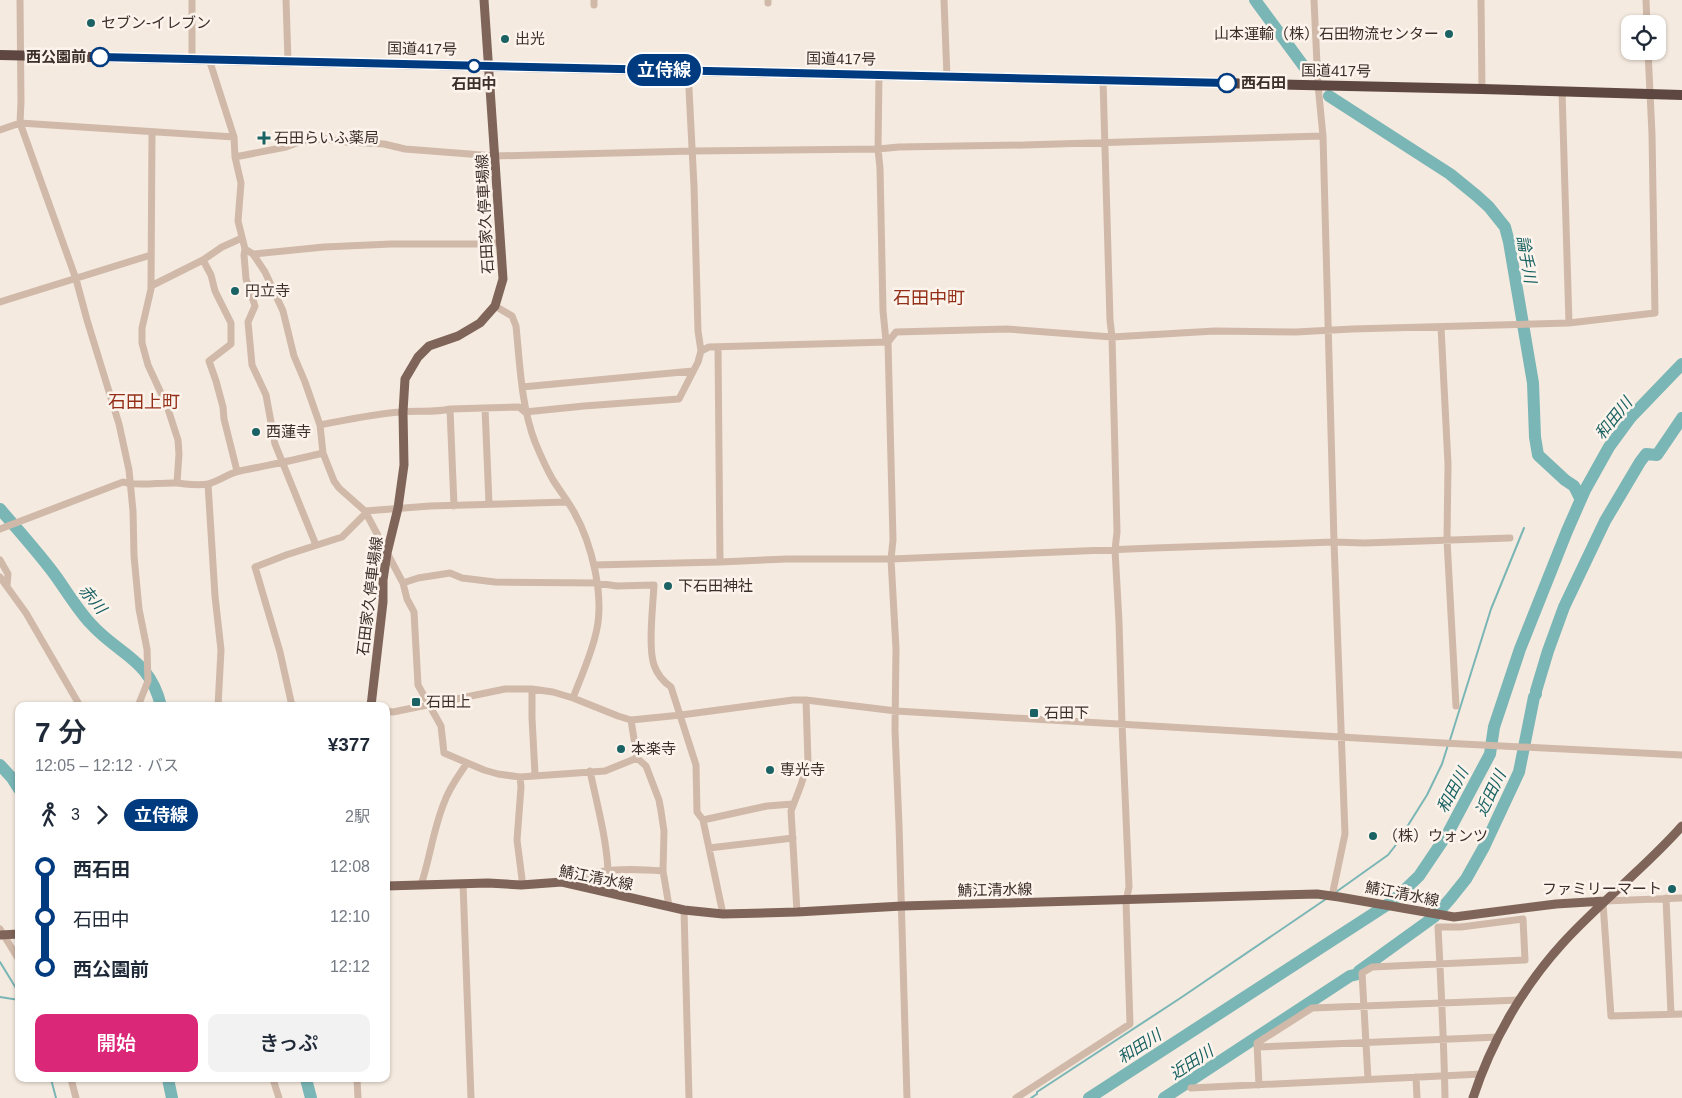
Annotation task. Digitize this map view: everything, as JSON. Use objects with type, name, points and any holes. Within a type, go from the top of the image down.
[{"type":"highway","name":"国道417号","points":[[0,54],[1682,95]]},
{"type":"main road","name":"石田家久停車場線","points":[[372,702],[387,553],[398,508],[404,465],[403,412],[405,379],[420,354],[436,343],[469,331],[480,323],[495,306],[503,279],[484,0]]},
{"type":"main road","points":[[1473,1098],[1499,1036],[1520,1000],[1551,957],[1682,826]]},
{"type":"main road","name":"鯖江清水線","points":[[390,886],[488,882],[521,885],[562,882],[641,902],[684,910],[723,914],[902,906],[1316,894],[1349,898],[1447,917],[1462,917],[1556,904],[1604,902]]},
{"type":"main road","points":[[1,933],[15,934]]},
{"type":"street","points":[[20,0],[20,123],[76,278],[119,424],[131,485],[134,556],[139,609],[147,648],[148,681],[140,702]]},
{"type":"street","points":[[192,0],[192,59]]},
{"type":"street","points":[[286,0],[288,61]]},
{"type":"street","points":[[944,0],[947,77]]},
{"type":"street","points":[[1314,0],[1318,85],[1323,136],[1334,542],[1345,834],[1332,896]]},
{"type":"street","points":[[1481,0],[1482,89]]},
{"type":"street","points":[[1646,0],[1647,15]]},
{"type":"street","points":[[209,59],[234,137],[235,157],[241,183],[238,220],[245,249],[246,279],[255,306],[248,322],[250,356],[252,365],[266,395],[275,444],[316,545]]},
{"type":"street","points":[[701,351],[709,347],[857,344],[887,341],[896,332],[1007,329],[1112,337],[1215,331],[1296,332],[1568,324],[1655,313],[1652,134],[1648,60]]},
{"type":"street","points":[[320,425],[377,414],[424,410],[439,412],[450,409],[519,407],[525,412],[679,398],[698,362],[701,351],[698,331],[688,70]]},
{"type":"street","points":[[879,75],[878,149],[883,311],[887,341],[893,540],[891,559],[896,649],[895,730],[907,1098]]},
{"type":"street","points":[[1016,1098],[1130,1024],[1126,901],[1128,886],[1120,622],[1115,550],[1117,532],[1103,80]]},
{"type":"street","points":[[1562,91],[1568,324]]},
{"type":"street","points":[[0,130],[20,123],[234,137]]},
{"type":"street","points":[[152,132],[151,286],[142,328],[142,343],[148,365],[167,406],[178,440],[177,483]]},
{"type":"street","points":[[235,157],[302,142],[325,139],[384,144],[405,149],[495,156],[878,149],[1323,136]]},
{"type":"street","points":[[151,286],[242,238]]},
{"type":"street","points":[[253,254],[324,247],[391,244],[490,244],[500,242]]},
{"type":"street","points":[[245,249],[253,254],[265,272],[283,311],[294,356],[320,425],[323,453],[339,488],[365,512],[403,582],[407,599],[414,612],[418,685],[441,726],[444,753],[498,774],[520,776],[605,771],[638,758]]},
{"type":"street","points":[[0,302],[151,255]]},
{"type":"street","points":[[203,260],[211,275],[215,291],[231,323],[231,344],[209,361],[223,408],[237,471]]},
{"type":"street","points":[[495,306],[512,316],[516,326],[525,412],[552,477],[584,531],[594,565],[599,617],[596,634],[573,698]]},
{"type":"street","points":[[1441,327],[1448,464],[1447,540],[1456,706]]},
{"type":"street","points":[[718,348],[720,562]]},
{"type":"street","points":[[522,387],[693,371]]},
{"type":"street","points":[[485,408],[489,504]]},
{"type":"street","points":[[450,409],[454,506]]},
{"type":"street","points":[[0,529],[123,482],[131,485],[208,484],[237,471],[283,463],[323,453]]},
{"type":"street","points":[[208,484],[221,650],[218,702]]},
{"type":"street","points":[[291,702],[280,652],[256,567],[342,537],[365,512],[398,508],[567,502]]},
{"type":"street","points":[[594,565],[787,559],[891,559],[1334,542],[1364,543],[1510,538]]},
{"type":"street","points":[[0,560],[8,574],[7,586]]},
{"type":"street","points":[[403,582],[450,573],[462,578],[495,582],[596,582],[617,586],[654,585],[651,641],[654,665],[664,681],[672,687],[696,765],[697,812],[703,820],[723,914]]},
{"type":"street","points":[[0,577],[35,629],[78,702]]},
{"type":"street","points":[[390,712],[505,689],[532,689],[573,698],[631,720],[681,716],[793,700],[806,700],[896,711],[1455,744],[1682,755]]},
{"type":"street","points":[[532,689],[535,774]]},
{"type":"street","points":[[797,912],[791,811],[808,762],[806,700]]},
{"type":"street","points":[[631,720],[638,758],[646,766],[659,800],[664,831],[663,871],[669,906]]},
{"type":"street","points":[[421,885],[444,802],[467,763]]},
{"type":"street","points":[[590,771],[607,853],[608,870]]},
{"type":"street","points":[[520,776],[521,787],[517,840],[522,879],[521,885]]},
{"type":"street","points":[[703,820],[767,806],[793,804]]},
{"type":"street","points":[[709,848],[793,838]]},
{"type":"street","points":[[562,882],[580,875],[608,870],[663,871]]},
{"type":"street","points":[[463,884],[471,1098]]},
{"type":"street","points":[[1666,898],[1671,1014]]},
{"type":"street","points":[[1682,898],[1604,902],[1612,1016],[1682,1014]]},
{"type":"street","points":[[684,910],[689,1098]]},
{"type":"street","points":[[1368,1079],[1362,973],[1372,966],[1440,964],[1524,960],[1523,919],[1460,928],[1438,926],[1440,964],[1441,1003],[1445,1076],[1445,1098]]},
{"type":"street","points":[[1,933],[15,954]]},
{"type":"street","points":[[1259,1085],[1257,1043],[1312,1008],[1520,1000]]},
{"type":"street","points":[[1257,1047],[1499,1036]]},
{"type":"street","points":[[1191,1088],[1482,1074]]},
{"type":"street","points":[[1416,1077],[1417,1098]]},
{"type":"street","points":[[72,1082],[76,1098]]},
{"type":"street","points":[[274,1082],[279,1098]]},
{"type":"street","points":[[357,1082],[358,1098]]},
{"type":"waterway","name":"論手川","points":[[1255,0],[1308,72]]},
{"type":"waterway","name":"論手川","points":[[1329,96],[1450,174],[1489,207],[1505,227],[1533,383],[1535,437],[1538,455],[1574,486],[1580,498]]},
{"type":"waterway","name":"和田川","points":[[1089,1098],[1393,901],[1419,876],[1448,833],[1490,754],[1494,727],[1520,649],[1585,490],[1609,447],[1631,417],[1682,364]]},
{"type":"waterway","name":"近田川","points":[[1164,1098],[1350,976],[1358,974],[1359,971],[1434,917],[1466,879],[1484,847],[1519,772],[1534,697],[1564,607],[1605,521],[1640,462],[1646,454],[1657,455],[1682,418]]},
{"type":"waterway","name":"赤川","points":[[0,509],[46,563],[91,624],[141,668],[156,690],[160,702]]},
{"type":"waterway","points":[[1450,740],[1491,609],[1524,528]]},
{"type":"waterway","points":[[1336,892],[1388,855],[1395,846],[1427,795],[1442,764],[1448,745]]},
{"type":"waterway","points":[[0,765],[15,783]]},
{"type":"waterway","points":[[1031,1098],[1037,1092],[1182,997],[1326,899]]},
{"type":"waterway","points":[[0,962],[15,986]]},
{"type":"waterway","points":[[0,997],[15,999]]},
{"type":"waterway","points":[[52,1082],[56,1098]]},
{"type":"waterway","points":[[169,1082],[172,1098]]},
{"type":"waterway","name":"赤川","points":[[307,1082],[311,1098]]},
{"type":"bus line","name":"立侍線","points":[[100,57],[1227,83]]},
{"type":"place","name":"セブン-イレブン","points":[[91,23]]},
{"type":"place","name":"山本運輸（株）石田物流センター","points":[[1449,34]]},
{"type":"place","name":"出光","points":[[505,39]]},
{"type":"place","name":"西公園前","points":[[100,57]]},
{"type":"place","name":"石田中","points":[[474,66]]},
{"type":"place","name":"西石田","points":[[1227,83]]},
{"type":"place","name":"石田らいふ薬局","points":[[264,138]]},
{"type":"place","name":"円立寺","points":[[235,291]]},
{"type":"place","name":"西蓮寺","points":[[256,432]]},
{"type":"place","name":"下石田神社","points":[[668,586]]},
{"type":"place","name":"石田上","points":[[416,702]]},
{"type":"place","name":"石田下","points":[[1034,713]]},
{"type":"place","name":"本楽寺","points":[[621,749]]},
{"type":"place","name":"専光寺","points":[[770,770]]},
{"type":"place","name":"（株）ウォンツ","points":[[1373,836]]},
{"type":"place","name":"ファミリーマート","points":[[1672,889]]},
{"type":"district","name":"石田中町","points":[[929,298]]},
{"type":"district","name":"石田上町","points":[[144,402]]}]
